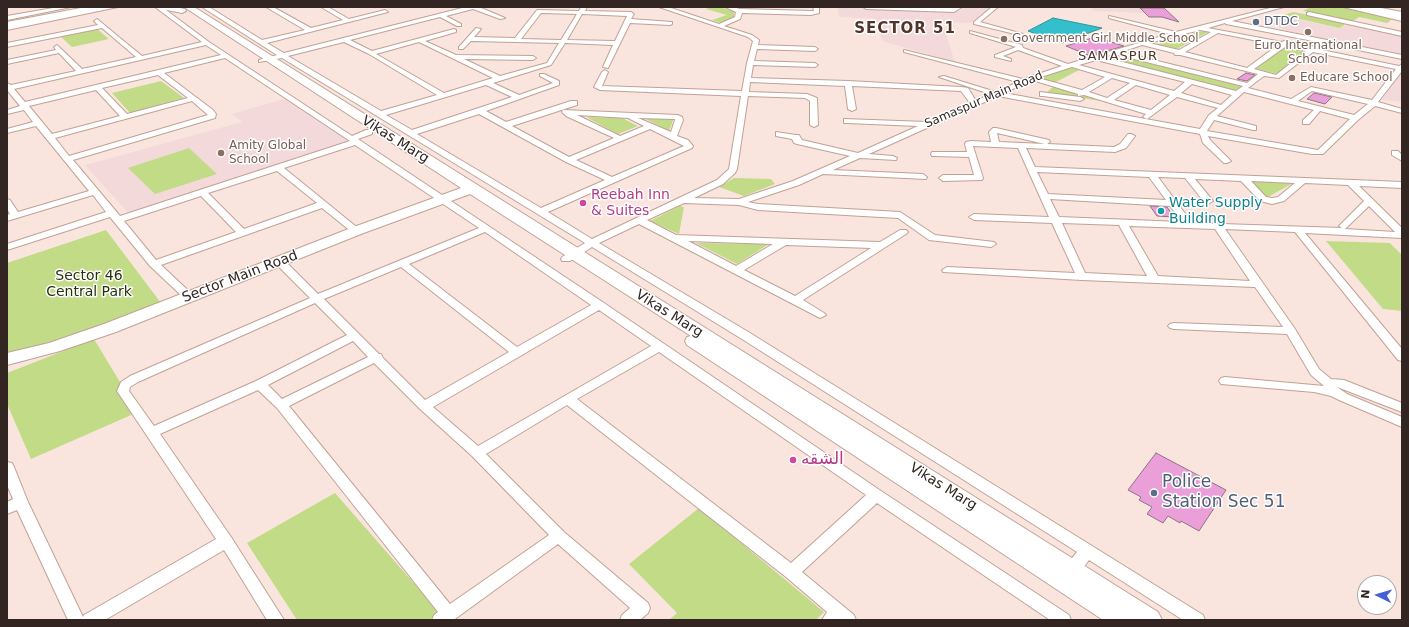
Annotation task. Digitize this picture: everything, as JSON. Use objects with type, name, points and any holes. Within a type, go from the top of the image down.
[{"type":"main road","points":[[7,24],[99,7]]},
{"type":"main road","name":"Vikas Marg","points":[[165,7],[189,8],[270,58],[467,190],[1069,576],[1150,620]]},
{"type":"main road","points":[[1364,7],[1401,16]]},
{"type":"main road","points":[[1375,7],[1401,16]]},
{"type":"main road","points":[[7,24],[87,10]]},
{"type":"main road","name":"Vikas Marg","points":[[270,58],[369,132],[467,190]]},
{"type":"main road","name":"Sector Main Road","points":[[7,359],[54,347],[110,328],[356,231],[467,190]]},
{"type":"main road","name":"Vikas Marg","points":[[1069,576],[1122,620]]},
{"type":"street","points":[[7,18],[68,7]]},
{"type":"street","points":[[7,28],[87,10],[115,7]]},
{"type":"street","points":[[158,7],[226,56],[486,228],[876,495],[1063,620]]},
{"type":"street","points":[[269,7],[310,30]]},
{"type":"street","points":[[324,7],[348,21]]},
{"type":"street","points":[[270,58],[474,7],[502,18]]},
{"type":"street","points":[[571,257],[593,243],[720,182],[731,174],[746,94],[750,63],[756,40],[754,38],[662,7]]},
{"type":"street","points":[[728,7],[739,11],[764,9],[811,13],[817,12],[816,7]]},
{"type":"street","points":[[866,7],[954,10],[959,7]]},
{"type":"street","points":[[995,7],[976,23],[1021,35]]},
{"type":"street","name":"Samaspur Main Road","points":[[740,202],[789,185],[820,172],[1031,78],[1142,43],[1178,35],[1222,21],[1281,7]]},
{"type":"street","points":[[1346,7],[1401,16]]},
{"type":"street","points":[[189,8],[262,42],[270,58],[380,114],[746,336],[1198,620]]},
{"type":"street","points":[[87,10],[103,26],[141,58]]},
{"type":"street","points":[[380,114],[549,64],[582,10]]},
{"type":"street","points":[[517,40],[539,12],[582,10],[631,14],[598,87],[812,98],[814,100],[814,125]]},
{"type":"street","points":[[718,26],[736,20],[739,11]]},
{"type":"street","points":[[262,42],[385,12]]},
{"type":"street","points":[[1309,14],[1402,34]]},
{"type":"street","points":[[440,15],[459,25]]},
{"type":"street","points":[[1384,30],[1401,16]]},
{"type":"street","points":[[1111,17],[1178,35]]},
{"type":"street","points":[[628,21],[670,23]]},
{"type":"street","points":[[1222,21],[1402,57]]},
{"type":"street","points":[[7,45],[103,26]]},
{"type":"street","points":[[942,77],[997,94],[1034,102],[1312,152],[1320,152],[1374,103],[1401,67],[1201,28]]},
{"type":"street","points":[[461,48],[478,29]]},
{"type":"street","points":[[371,53],[454,31]]},
{"type":"street","points":[[1171,58],[1217,31]]},
{"type":"street","points":[[972,32],[1020,46],[1020,48],[1069,65],[1222,107]]},
{"type":"street","points":[[1248,70],[1285,45],[1293,36]]},
{"type":"street","points":[[48,37],[81,72]]},
{"type":"street","points":[[343,39],[371,53],[442,96]]},
{"type":"street","points":[[469,39],[618,43]]},
{"type":"street","points":[[419,40],[498,78]]},
{"type":"street","points":[[814,40],[816,65]]},
{"type":"street","points":[[1114,52],[1223,63],[1276,77],[1322,42]]},
{"type":"street","points":[[188,297],[154,264],[8,86],[81,72],[207,43]]},
{"type":"street","points":[[1142,43],[1207,75],[1243,89],[1356,118]]},
{"type":"street","points":[[754,47],[816,65],[848,83],[962,89],[965,90],[974,104]]},
{"type":"street","points":[[1009,60],[998,56],[1015,48],[1020,48]]},
{"type":"street","points":[[7,62],[60,51]]},
{"type":"street","points":[[906,51],[1023,81]]},
{"type":"street","points":[[7,112],[24,106],[226,56]]},
{"type":"street","points":[[455,57],[533,58]]},
{"type":"street","points":[[1098,58],[1190,82],[1243,89]]},
{"type":"street","points":[[750,63],[816,65]]},
{"type":"street","points":[[1207,75],[1223,63]]},
{"type":"street","points":[[748,80],[816,65]]},
{"type":"street","points":[[67,158],[212,116],[210,112],[160,72]]},
{"type":"street","points":[[1227,161],[1206,141],[1203,132],[1212,117],[1222,107],[1264,74]]},
{"type":"street","points":[[411,133],[557,84],[557,82],[542,75]]},
{"type":"street","points":[[1081,94],[1111,76]]},
{"type":"street","points":[[1031,78],[1081,94],[1152,113]]},
{"type":"street","points":[[485,82],[519,98]]},
{"type":"street","points":[[1142,121],[1190,82]]},
{"type":"street","points":[[848,83],[852,109]]},
{"type":"street","points":[[1107,101],[1135,83]]},
{"type":"street","points":[[1034,102],[1053,85]]},
{"type":"street","points":[[98,88],[125,117]]},
{"type":"street","points":[[1293,102],[1311,89],[1402,111]]},
{"type":"street","points":[[1043,94],[1121,105]]},
{"type":"street","points":[[50,137],[192,99]]},
{"type":"street","points":[[506,125],[574,103]]},
{"type":"street","points":[[1306,122],[1319,108]]},
{"type":"street","points":[[558,109],[621,139]]},
{"type":"street","points":[[480,111],[569,160],[611,180]]},
{"type":"street","points":[[566,112],[678,117],[679,120],[673,137]]},
{"type":"street","points":[[540,212],[689,146],[685,142],[625,115]]},
{"type":"street","points":[[1098,124],[1106,115]]},
{"type":"street","points":[[1212,117],[1253,128]]},
{"type":"street","points":[[847,122],[929,124]]},
{"type":"street","points":[[7,131],[38,123]]},
{"type":"street","points":[[569,160],[650,126]]},
{"type":"street","points":[[995,144],[993,132],[996,130],[1069,148]]},
{"type":"street","points":[[7,247],[203,192],[278,168],[353,140],[369,132]]},
{"type":"street","points":[[778,134],[796,137],[797,141],[800,142],[857,155],[893,158]]},
{"type":"street","points":[[943,178],[979,178],[969,144],[970,143],[1115,150],[1123,146],[1131,136]]},
{"type":"street","points":[[1021,146],[1082,277]]},
{"type":"street","points":[[1395,153],[1402,159]]},
{"type":"street","points":[[935,154],[973,155]]},
{"type":"street","points":[[278,168],[356,231]]},
{"type":"street","points":[[1031,169],[1402,185]]},
{"type":"street","points":[[820,172],[923,177]]},
{"type":"street","points":[[1151,174],[1189,225]]},
{"type":"street","points":[[1188,176],[1208,202]]},
{"type":"street","points":[[1243,178],[1261,197],[1272,201],[1281,199],[1304,180]]},
{"type":"street","points":[[1350,182],[1402,234]]},
{"type":"street","points":[[7,202],[11,217],[94,192]]},
{"type":"street","points":[[203,192],[242,233]]},
{"type":"street","points":[[1044,196],[1172,203]]},
{"type":"street","points":[[682,200],[740,202],[758,207],[900,215],[932,238],[991,244]]},
{"type":"street","points":[[1344,226],[1369,201]]},
{"type":"street","points":[[154,264],[324,204]]},
{"type":"street","points":[[974,217],[1402,234]]},
{"type":"street","points":[[639,220],[795,300],[820,315]]},
{"type":"street","points":[[1123,224],[1156,280]]},
{"type":"street","points":[[1218,226],[1291,331],[1315,372],[1333,388],[1402,422]]},
{"type":"street","points":[[276,620],[226,541],[123,390],[125,385],[141,376],[318,298],[486,228]]},
{"type":"street","points":[[1298,230],[1402,357]]},
{"type":"street","points":[[795,300],[903,232]]},
{"type":"street","points":[[675,238],[786,240],[882,245]]},
{"type":"street","points":[[736,270],[786,240]]},
{"type":"street","points":[[280,262],[318,298],[424,406],[477,453],[559,536],[642,608],[628,620]]},
{"type":"street","points":[[402,263],[517,353]]},
{"type":"street","points":[[947,270],[1258,284]]},
{"type":"street","points":[[424,406],[600,305]]},
{"type":"street","points":[[1174,326],[1291,331]]},
{"type":"street","points":[[153,432],[260,384],[354,336]]},
{"type":"street","points":[[477,453],[660,346]]},
{"type":"street","points":[[281,405],[377,357]]},
{"type":"street","points":[[1225,381],[1314,388],[1333,388]]},
{"type":"street","points":[[1333,388],[1334,382],[1340,383],[1402,408]]},
{"type":"street","points":[[260,384],[281,405],[445,617],[559,536]]},
{"type":"street","points":[[568,399],[791,572],[839,617]]},
{"type":"street","points":[[7,467],[21,502],[76,620]]},
{"type":"street","points":[[791,572],[876,495]]},
{"type":"street","points":[[7,508],[21,502]]},
{"type":"street","points":[[90,620],[226,541]]},
{"type":"street","points":[[1069,576],[1087,551]]},
{"type":"shaded area","points":[[960,7],[991,7],[971,23],[942,22],[955,62],[882,41],[875,19],[839,17],[838,8],[961,10]]},
{"type":"shaded area","points":[[1090,7],[1138,7],[1144,13],[1093,11]]},
{"type":"shaded area","points":[[1277,15],[1341,28],[1348,24],[1402,35],[1402,56],[1313,39],[1314,37],[1292,33],[1280,28],[1263,18]]},
{"type":"shaded area","points":[[1402,69],[1402,102],[1382,100]]},
{"type":"shaded area","name":"Amity Global School","points":[[287,98],[350,141],[128,213],[85,165],[242,122],[232,114]]},
{"type":"green space","points":[[711,7],[720,7],[734,12],[734,18],[721,23],[712,20],[727,15],[706,9]]},
{"type":"green space","points":[[1311,7],[1342,7],[1394,18],[1387,23],[1359,17],[1352,22],[1303,11]]},
{"type":"green space","points":[[1294,12],[1347,23],[1340,28],[1282,15]]},
{"type":"green space","points":[[97,29],[109,39],[72,47],[61,37]]},
{"type":"green space","points":[[1203,31],[1208,32],[1175,50],[1154,45]]},
{"type":"green space","points":[[1286,46],[1308,50],[1277,74],[1254,68]]},
{"type":"green space","points":[[1132,56],[1246,85],[1236,93],[1119,63]]},
{"type":"green space","points":[[1070,67],[1079,70],[1054,83],[1037,78]]},
{"type":"green space","points":[[161,81],[184,98],[130,113],[112,93]]},
{"type":"green space","points":[[1054,86],[1101,101],[1046,93]]},
{"type":"green space","points":[[640,116],[674,118],[669,131]]},
{"type":"green space","points":[[586,117],[622,118],[638,126],[618,134]]},
{"type":"green space","points":[[189,148],[217,174],[155,194],[128,168]]},
{"type":"green space","points":[[734,178],[771,179],[775,184],[744,196],[719,187]]},
{"type":"green space","points":[[1250,181],[1295,182],[1266,198]]},
{"type":"green space","points":[[680,206],[684,207],[679,234],[650,221]]},
{"type":"green space","name":"Sector 46 Central Park","points":[[106,230],[161,303],[125,320],[7,357],[7,263]]},
{"type":"green space","points":[[1326,241],[1390,243],[1402,255],[1402,311],[1383,309]]},
{"type":"green space","points":[[696,243],[769,244],[737,264]]},
{"type":"green space","points":[[94,339],[138,412],[31,459],[7,404],[7,373]]},
{"type":"green space","points":[[335,493],[439,612],[429,620],[297,620],[247,543]]},
{"type":"green space","points":[[699,508],[824,612],[816,620],[669,620],[677,613],[629,564]]},
{"type":"water","points":[[1053,18],[1102,28],[1062,43],[1028,31]]},
{"type":"building","points":[[1140,8],[1164,8],[1179,22],[1162,17],[1149,17]]},
{"type":"building","points":[[1095,37],[1124,46],[1090,56],[1066,46]]},
{"type":"building","points":[[1246,73],[1255,75],[1247,81],[1237,79]]},
{"type":"building","points":[[1314,93],[1332,97],[1325,104],[1307,99]]},
{"type":"building","name":"Water Supply Building","points":[[1150,206],[1167,207],[1174,217],[1157,216]]},
{"type":"building","name":"Police Station Sec 51","points":[[1156,453],[1226,490],[1199,531],[1168,516],[1163,523],[1147,514],[1152,507],[1139,500],[1141,497],[1128,490]]},
{"type":"place","name":"DTDC","points":[[1256,22]]},
{"type":"place","name":"Euro International School","points":[[1308,32]]},
{"type":"place","name":"Government Girl Middle School","points":[[1004,39]]},
{"type":"place","name":"Educare School","points":[[1292,78]]},
{"type":"place","name":"Amity Global School","points":[[221,153]]},
{"type":"place","name":"Reebah Inn & Suites","points":[[583,203]]},
{"type":"place","name":"Water Supply Building","points":[[1161,211]]},
{"type":"place","name":"الشقه","points":[[793,460]]},
{"type":"place","name":"Police Station Sec 51","points":[[1154,493]]},
{"type":"district","name":"SECTOR 51","points":[[905,29]]},
{"type":"district","name":"SAMASPUR","points":[[1118,57]]}]
